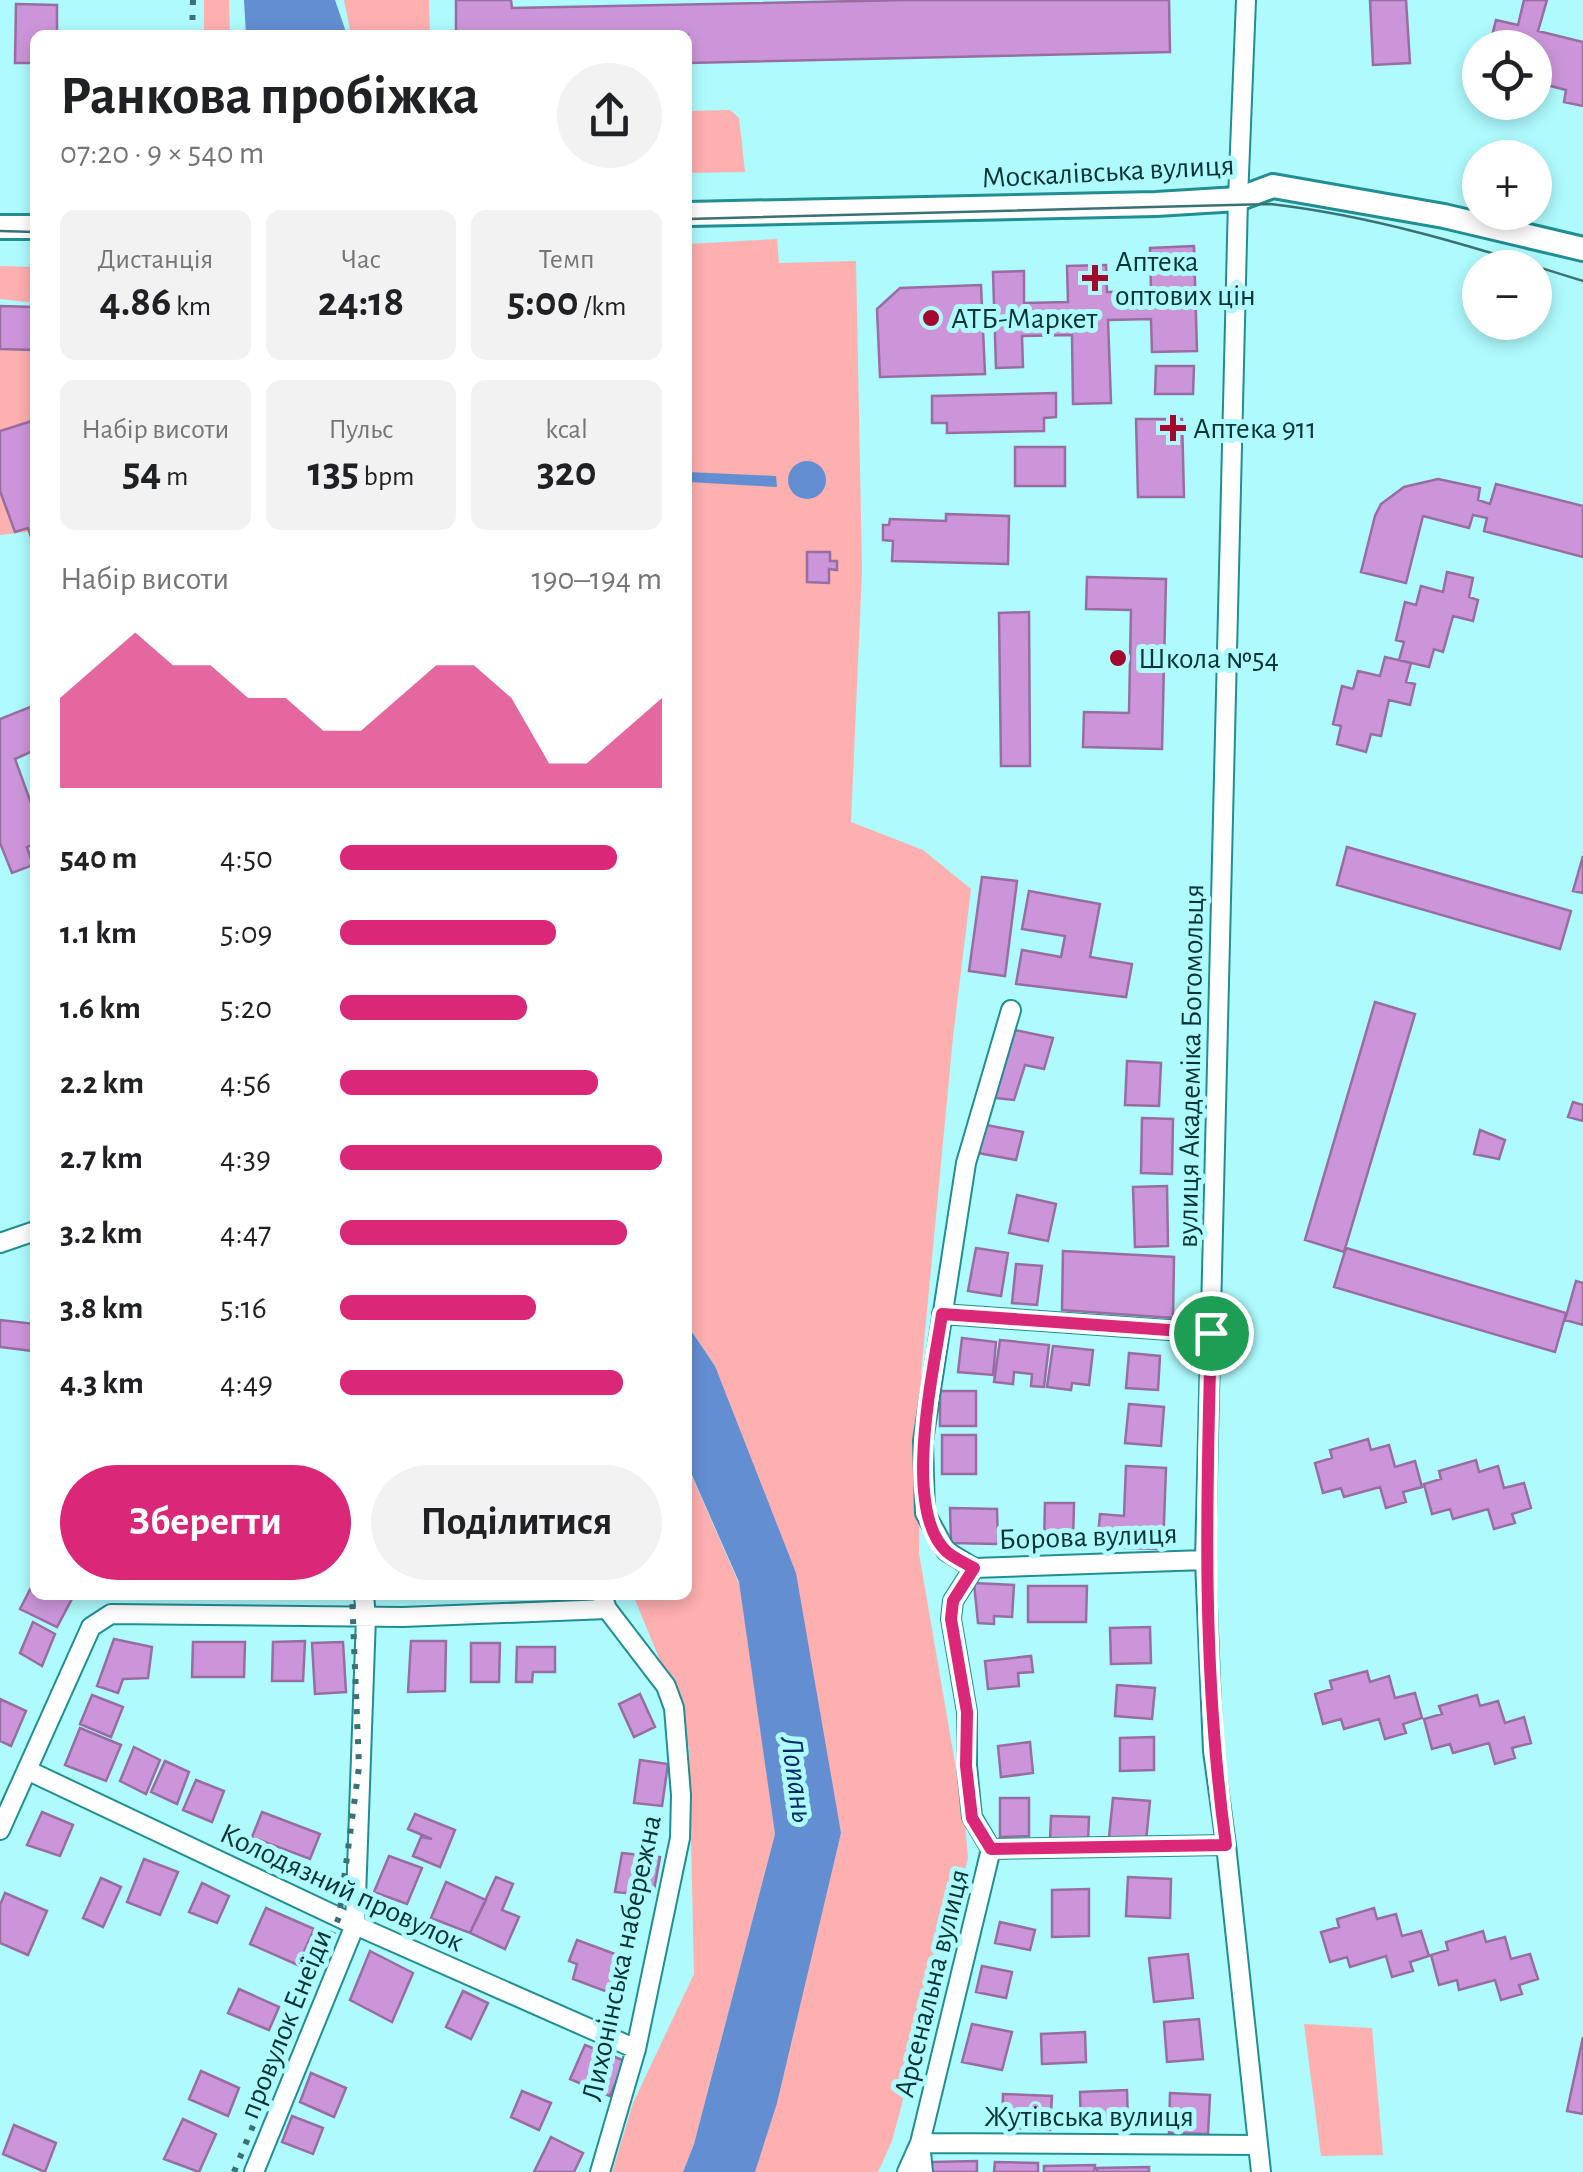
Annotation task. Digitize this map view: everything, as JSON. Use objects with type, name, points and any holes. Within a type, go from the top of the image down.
[{"type":"street","name":"вулиця Академіка Богомольця","points":[[1246,0],[1205,1560],[1213,1751],[1261,2172]]},
{"type":"street","name":"Москалівська вулиця","points":[[692,214],[1238,199],[1272,186],[1444,216],[1583,249]]},
{"type":"street","points":[[0,226],[30,227]]},
{"type":"street","points":[[974,1568],[946,1551],[926,1514],[923,1441],[966,1164],[1011,1010]]},
{"type":"street","points":[[0,1243],[30,1233]]},
{"type":"street","points":[[942,1314],[1211,1333]]},
{"type":"street","name":"Борова вулиця","points":[[974,1568],[1205,1560]]},
{"type":"street","name":"Арсенальна вулиця","points":[[923,2172],[920,2143],[991,1849],[972,1818],[966,1766],[967,1712],[951,1619],[953,1601],[974,1568]]},
{"type":"street","name":"провулок Енеїди","points":[[254,2172],[355,1926],[364,1600]]},
{"type":"street","points":[[0,1830],[90,1627],[111,1614],[366,1617],[605,1602]]},
{"type":"street","name":"Лихонінська набережна","points":[[600,2172],[636,2049],[680,1838],[681,1794],[674,1708],[666,1686],[605,1602]]},
{"type":"street","name":"Колодязний провулок","points":[[27,1770],[355,1926],[636,2049]]},
{"type":"street","points":[[991,1849],[1226,1845]]},
{"type":"street","points":[[907,2172],[920,2143]]},
{"type":"street","name":"Жутівська вулиця","points":[[920,2143],[1258,2145]]},
{"type":"shaded area","points":[[204,0],[229,0],[230,30],[204,30]]},
{"type":"shaded area","points":[[344,0],[429,0],[430,30],[350,30]]},
{"type":"shaded area","points":[[730,110],[739,118],[745,172],[692,173],[692,111]]},
{"type":"shaded area","points":[[777,239],[779,263],[856,261],[862,571],[851,822],[923,850],[971,889],[921,1374],[919,1553],[968,1858],[892,2141],[878,2172],[754,2172],[841,1833],[715,1366],[692,1332],[692,244]]},
{"type":"shaded area","points":[[0,266],[30,267],[30,302],[0,299]]},
{"type":"shaded area","points":[[30,347],[30,532],[0,535],[0,348]]},
{"type":"shaded area","points":[[692,1476],[740,1586],[775,1834],[694,2144],[683,2172],[612,2172],[633,2103],[694,1974],[689,1748],[635,1600],[692,1600]]},
{"type":"shaded area","points":[[1304,2024],[1372,2028],[1383,2155],[1321,2156]]},
{"type":"water","points":[[244,0],[335,0],[345,30],[246,30]]},
{"type":"water","points":[[807,461],[820,467],[826,480],[820,493],[807,499],[794,493],[788,480],[794,467]]},
{"type":"water","points":[[692,472],[776,476],[777,487],[692,482]]},
{"type":"water","name":"Лопань","points":[[692,1332],[715,1366],[796,1573],[841,1833],[777,2103],[755,2172],[683,2172],[694,2144],[775,1834],[739,1582],[692,1475]]},
{"type":"building","points":[[456,0],[511,0],[512,8],[907,0],[1169,0],[1170,52],[692,63],[692,30],[456,30]]},
{"type":"building","points":[[1370,0],[1406,0],[1410,63],[1373,65]]},
{"type":"building","points":[[1524,0],[1547,0],[1538,30],[1494,30],[1496,20],[1518,25]]},
{"type":"building","points":[[16,4],[57,5],[57,30],[30,30],[30,63],[15,63]]},
{"type":"building","points":[[1552,34],[1583,42],[1583,106],[1564,102],[1566,90],[1552,86]]},
{"type":"building","points":[[1194,246],[1197,351],[1152,352],[1151,319],[1108,320],[1111,403],[1073,404],[1072,335],[1022,336],[1023,367],[996,368],[993,272],[1024,271],[1024,303],[1068,302],[1067,266],[1106,265],[1107,292],[1151,291],[1150,248]]},
{"type":"building","points":[[981,285],[985,374],[880,377],[877,309],[900,288]]},
{"type":"building","points":[[0,306],[30,307],[30,350],[0,349]]},
{"type":"building","points":[[1156,366],[1194,366],[1193,394],[1155,394]]},
{"type":"building","points":[[1056,393],[1056,417],[1044,418],[1044,431],[947,433],[947,423],[932,423],[932,396]]},
{"type":"building","points":[[1136,419],[1182,419],[1184,497],[1138,497]]},
{"type":"building","points":[[30,422],[30,534],[28,528],[15,532],[0,491],[0,431]]},
{"type":"building","points":[[1015,447],[1065,447],[1065,486],[1015,486]]},
{"type":"building","points":[[1438,479],[1480,488],[1478,500],[1490,504],[1496,484],[1583,506],[1583,557],[1484,531],[1487,518],[1473,515],[1469,528],[1423,516],[1406,583],[1361,572],[1381,504],[1404,487]]},
{"type":"building","points":[[946,514],[1009,516],[1008,564],[892,561],[893,541],[883,540],[883,525],[889,525],[890,519],[946,521]]},
{"type":"building","points":[[807,552],[830,552],[830,561],[837,561],[837,570],[829,569],[829,583],[807,582]]},
{"type":"building","points":[[1447,572],[1473,578],[1469,597],[1478,600],[1473,621],[1453,616],[1443,652],[1434,649],[1429,667],[1399,660],[1404,642],[1396,640],[1405,602],[1416,605],[1421,586],[1443,592]]},
{"type":"building","points":[[1087,577],[1166,579],[1162,749],[1083,747],[1084,712],[1129,713],[1131,610],[1086,609]]},
{"type":"building","points":[[1029,612],[1030,766],[1001,766],[999,613]]},
{"type":"building","points":[[1385,657],[1411,663],[1406,682],[1415,684],[1410,705],[1389,700],[1381,736],[1371,734],[1366,752],[1337,744],[1341,726],[1333,724],[1342,686],[1353,689],[1358,671],[1380,676]]},
{"type":"building","points":[[30,707],[30,752],[15,759],[30,800],[30,866],[12,873],[0,843],[0,719]]},
{"type":"building","points":[[1347,847],[1571,911],[1560,949],[1337,885]]},
{"type":"building","points":[[1583,856],[1583,893],[1573,891]]},
{"type":"building","points":[[982,877],[1017,881],[1005,976],[969,971]]},
{"type":"building","points":[[1029,891],[1100,904],[1090,957],[1132,964],[1126,997],[1016,984],[1022,950],[1061,957],[1065,936],[1022,929]]},
{"type":"building","points":[[1375,1002],[1415,1014],[1344,1252],[1305,1240]]},
{"type":"building","points":[[1015,1030],[1053,1038],[1044,1069],[1025,1065],[1014,1100],[995,1098]]},
{"type":"building","points":[[1127,1061],[1161,1063],[1159,1106],[1125,1105]]},
{"type":"building","points":[[1573,1102],[1583,1105],[1583,1121],[1568,1117]]},
{"type":"building","points":[[1142,1118],[1173,1119],[1172,1174],[1141,1173]]},
{"type":"building","points":[[986,1125],[1023,1132],[1016,1160],[978,1153]]},
{"type":"building","points":[[1480,1130],[1505,1140],[1499,1159],[1474,1154]]},
{"type":"building","points":[[1167,1186],[1168,1246],[1135,1247],[1133,1187]]},
{"type":"building","points":[[1017,1195],[1056,1204],[1048,1241],[1009,1233]]},
{"type":"building","points":[[976,1248],[1008,1253],[1001,1296],[968,1291]]},
{"type":"building","points":[[1346,1248],[1566,1313],[1555,1352],[1334,1287]]},
{"type":"building","points":[[1063,1251],[1174,1257],[1173,1318],[1062,1310]]},
{"type":"building","points":[[1016,1264],[1042,1266],[1037,1305],[1012,1303]]},
{"type":"building","points":[[1576,1281],[1583,1283],[1583,1325],[1565,1320]]},
{"type":"building","points":[[0,1320],[30,1323],[30,1351],[0,1347]]},
{"type":"building","points":[[962,1338],[996,1342],[993,1375],[958,1372]]},
{"type":"building","points":[[1000,1340],[1049,1345],[1044,1387],[1031,1386],[1032,1374],[1014,1372],[1013,1384],[994,1382]]},
{"type":"building","points":[[1053,1346],[1093,1350],[1089,1385],[1072,1383],[1071,1390],[1047,1387]]},
{"type":"building","points":[[1129,1353],[1160,1356],[1158,1390],[1126,1388]]},
{"type":"building","points":[[940,1391],[976,1391],[976,1426],[940,1426]]},
{"type":"building","points":[[1129,1404],[1164,1407],[1161,1446],[1125,1443]]},
{"type":"building","points":[[942,1435],[976,1435],[976,1474],[942,1474]]},
{"type":"building","points":[[1368,1439],[1371,1450],[1389,1445],[1395,1467],[1415,1461],[1422,1487],[1403,1492],[1406,1502],[1386,1508],[1380,1487],[1344,1497],[1341,1488],[1323,1493],[1315,1463],[1332,1458],[1330,1450]]},
{"type":"building","points":[[1476,1460],[1479,1472],[1498,1466],[1504,1488],[1524,1483],[1531,1508],[1512,1514],[1515,1523],[1494,1529],[1488,1509],[1453,1519],[1450,1509],[1432,1514],[1424,1484],[1441,1479],[1439,1471]]},
{"type":"building","points":[[1126,1466],[1166,1468],[1163,1549],[1097,1547],[1100,1514],[1124,1516]]},
{"type":"building","points":[[1045,1503],[1074,1503],[1073,1543],[1044,1542]]},
{"type":"building","points":[[950,1508],[997,1509],[998,1544],[951,1543]]},
{"type":"building","points":[[974,1583],[1014,1585],[1012,1617],[994,1616],[994,1624],[978,1623]]},
{"type":"building","points":[[1028,1586],[1087,1586],[1086,1622],[1028,1622]]},
{"type":"building","points":[[30,1590],[30,1600],[71,1600],[57,1627],[20,1609]]},
{"type":"building","points":[[33,1622],[55,1634],[42,1666],[20,1653]]},
{"type":"building","points":[[1150,1627],[1151,1663],[1111,1664],[1110,1628]]},
{"type":"building","points":[[114,1639],[152,1647],[148,1678],[123,1679],[118,1693],[97,1686]]},
{"type":"building","points":[[305,1641],[303,1681],[272,1681],[273,1642]]},
{"type":"building","points":[[411,1641],[446,1641],[445,1691],[408,1692]]},
{"type":"building","points":[[193,1642],[245,1642],[244,1677],[192,1677]]},
{"type":"building","points":[[343,1642],[346,1692],[315,1694],[312,1643]]},
{"type":"building","points":[[471,1643],[500,1643],[499,1682],[471,1682]]},
{"type":"building","points":[[517,1647],[555,1647],[555,1672],[533,1672],[532,1682],[516,1682]]},
{"type":"building","points":[[1031,1656],[1033,1672],[1018,1673],[1019,1686],[988,1689],[985,1661]]},
{"type":"building","points":[[1367,1671],[1370,1682],[1389,1676],[1395,1698],[1415,1693],[1422,1718],[1403,1724],[1406,1733],[1385,1739],[1379,1719],[1344,1729],[1341,1719],[1323,1724],[1315,1694],[1332,1689],[1330,1681]]},
{"type":"building","points":[[1117,1685],[1155,1688],[1152,1719],[1115,1716]]},
{"type":"building","points":[[640,1694],[655,1727],[634,1737],[619,1704]]},
{"type":"building","points":[[92,1695],[123,1707],[111,1737],[80,1724]]},
{"type":"building","points":[[1477,1695],[1480,1706],[1498,1701],[1505,1723],[1524,1717],[1531,1743],[1512,1748],[1515,1758],[1495,1764],[1489,1743],[1453,1753],[1450,1744],[1432,1749],[1424,1719],[1442,1714],[1439,1706]]},
{"type":"building","points":[[0,1699],[26,1711],[11,1746],[0,1741]]},
{"type":"building","points":[[80,1728],[121,1745],[106,1781],[65,1765]]},
{"type":"building","points":[[1154,1737],[1154,1770],[1120,1771],[1120,1738]]},
{"type":"building","points":[[1030,1742],[1033,1773],[1001,1777],[998,1746]]},
{"type":"building","points":[[134,1747],[160,1760],[146,1794],[120,1781]]},
{"type":"building","points":[[640,1760],[668,1764],[662,1806],[634,1803]]},
{"type":"building","points":[[165,1761],[189,1772],[177,1804],[151,1792]]},
{"type":"building","points":[[196,1780],[224,1791],[212,1822],[183,1810]]},
{"type":"building","points":[[1000,1798],[1029,1798],[1029,1836],[1000,1837]]},
{"type":"building","points":[[1113,1798],[1150,1801],[1146,1841],[1109,1837]]},
{"type":"building","points":[[42,1812],[73,1825],[60,1856],[27,1845]]},
{"type":"building","points":[[262,1812],[320,1834],[310,1859],[252,1837]]},
{"type":"building","points":[[415,1814],[455,1830],[440,1867],[413,1856],[421,1837],[432,1839],[408,1829]]},
{"type":"building","points":[[1051,1816],[1089,1817],[1088,1842],[1050,1841]]},
{"type":"building","points":[[622,1853],[660,1857],[653,1896],[615,1892]]},
{"type":"building","points":[[389,1856],[422,1868],[407,1904],[374,1892]]},
{"type":"building","points":[[144,1859],[178,1872],[160,1915],[127,1902]]},
{"type":"building","points":[[496,1877],[513,1884],[502,1910],[519,1917],[505,1949],[470,1933]]},
{"type":"building","points":[[1128,1877],[1171,1879],[1170,1918],[1126,1916]]},
{"type":"building","points":[[101,1878],[121,1887],[103,1927],[83,1918]]},
{"type":"building","points":[[446,1882],[486,1900],[470,1933],[431,1918]]},
{"type":"building","points":[[202,1883],[229,1896],[217,1923],[189,1912]]},
{"type":"building","points":[[1089,1889],[1089,1936],[1052,1937],[1052,1890]]},
{"type":"building","points":[[5,1893],[47,1911],[28,1955],[0,1943],[0,1905]]},
{"type":"building","points":[[266,1908],[314,1929],[298,1965],[250,1944]]},
{"type":"building","points":[[1374,1908],[1377,1919],[1396,1914],[1402,1936],[1421,1931],[1429,1956],[1410,1962],[1413,1971],[1392,1977],[1386,1956],[1350,1967],[1347,1957],[1330,1962],[1321,1932],[1339,1927],[1337,1919]]},
{"type":"building","points":[[1000,1922],[1035,1930],[1030,1950],[995,1943]]},
{"type":"building","points":[[1483,1931],[1486,1942],[1505,1937],[1511,1959],[1530,1954],[1538,1979],[1519,1985],[1522,1994],[1501,2000],[1495,1980],[1459,1990],[1457,1980],[1439,1985],[1431,1955],[1448,1950],[1446,1942]]},
{"type":"building","points":[[577,1940],[634,1961],[621,1997],[573,1979],[577,1964],[569,1961]]},
{"type":"building","points":[[370,1951],[413,1973],[392,2022],[350,2000]]},
{"type":"building","points":[[1188,1954],[1193,1998],[1154,2002],[1149,1958]]},
{"type":"building","points":[[982,1966],[1012,1972],[1006,1998],[976,1992]]},
{"type":"building","points":[[239,1989],[279,2007],[269,2030],[228,2013]]},
{"type":"building","points":[[463,1991],[488,2003],[471,2039],[446,2027]]},
{"type":"building","points":[[1199,2019],[1203,2059],[1167,2062],[1164,2022]]},
{"type":"building","points":[[972,2024],[1012,2032],[1002,2070],[962,2062]]},
{"type":"building","points":[[1085,2032],[1086,2062],[1042,2064],[1041,2034]]},
{"type":"building","points":[[1583,2037],[1583,2114],[1567,2111]]},
{"type":"building","points":[[585,2045],[625,2061],[610,2096],[570,2079]]},
{"type":"building","points":[[201,2071],[239,2088],[228,2116],[189,2099]]},
{"type":"building","points":[[311,2073],[346,2088],[334,2117],[300,2102]]},
{"type":"building","points":[[1127,2090],[1128,2124],[1081,2126],[1080,2092]]},
{"type":"building","points":[[522,2091],[551,2103],[539,2130],[511,2117]]},
{"type":"building","points":[[1170,2093],[1210,2095],[1208,2134],[1169,2133]]},
{"type":"building","points":[[1003,2094],[1052,2096],[1050,2130],[1002,2127]]},
{"type":"building","points":[[292,2116],[323,2128],[313,2154],[282,2142]]},
{"type":"building","points":[[183,2119],[216,2134],[199,2172],[164,2159]]},
{"type":"building","points":[[14,2125],[56,2143],[45,2172],[3,2154]]},
{"type":"building","points":[[551,2137],[583,2153],[574,2172],[534,2172]]},
{"type":"building","points":[[977,2161],[977,2172],[932,2172],[932,2162]]},
{"type":"building","points":[[995,2162],[1038,2163],[1038,2172],[994,2172]]},
{"type":"building","points":[[1095,2165],[1094,2172],[1044,2172],[1044,2166]]},
{"type":"building","points":[[1149,2167],[1149,2172],[1097,2172],[1097,2168]]},
{"type":"tram line","points":[[692,219],[1270,204],[1389,225],[1583,281]]},
{"type":"tram line","points":[[0,231],[30,232]]},
{"type":"railway","points":[[192,30],[193,0]]},
{"type":"railway","points":[[234,2172],[339,1917],[359,1767],[352,1600]]},
{"type":"place","name":"Аптека оптових цін","points":[[1095,278]]},
{"type":"place","name":"АТБ-Маркет","points":[[931,318]]},
{"type":"place","name":"Аптека 911","points":[[1173,428]]},
{"type":"place","name":"Школа №54","points":[[1118,658]]},
{"type":"route","points":[[942,1314],[1211,1333],[1205,1560],[1213,1751],[1226,1845],[991,1849],[972,1818],[966,1766],[967,1712],[951,1619],[953,1601],[974,1568],[946,1551],[926,1514],[923,1441],[942,1314]]}]
